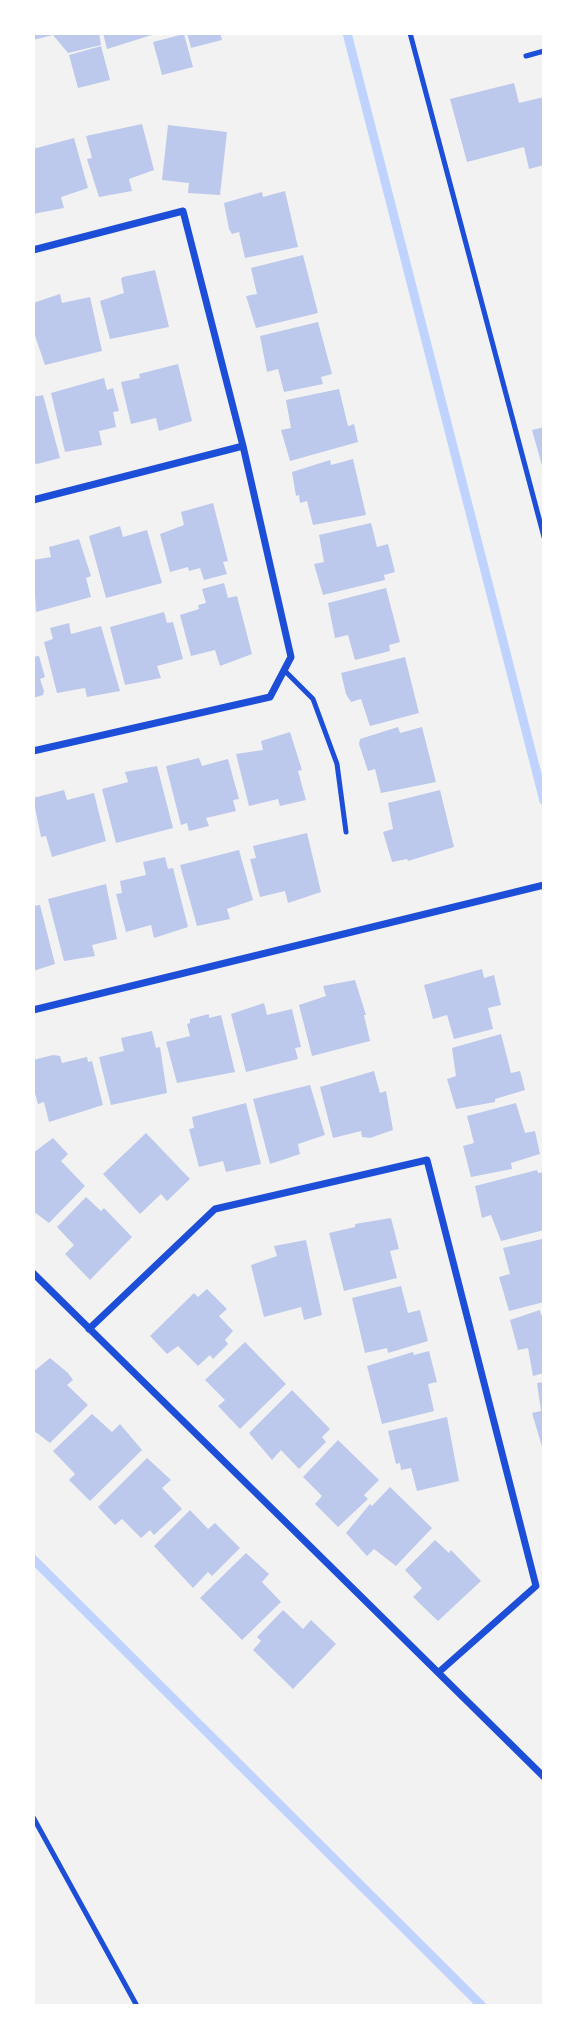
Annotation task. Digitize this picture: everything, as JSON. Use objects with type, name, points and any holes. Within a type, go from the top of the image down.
[{"type":"street","points":[[33,250],[183,211],[243,446],[291,657],[270,697],[33,751]]},
{"type":"street","points":[[33,500],[243,446]]},
{"type":"street","points":[[33,1010],[544,885]]},
{"type":"street","points":[[89,1329],[215,1209],[427,1160],[536,1586],[439,1672]]},
{"type":"street","points":[[33,1273],[544,1777]]},
{"type":"lane","points":[[410,33],[544,537]]},
{"type":"lane","points":[[526,56],[544,51]]},
{"type":"lane","points":[[284,670],[313,699],[337,764],[346,832]]},
{"type":"lane","points":[[33,1817],[136,2006]]},
{"type":"building","points":[[33,33],[99,33],[101,45],[68,53],[53,35],[33,40]]},
{"type":"building","points":[[103,33],[154,33],[155,34],[107,49]]},
{"type":"building","points":[[187,33],[220,33],[222,40],[191,48]]},
{"type":"building","points":[[184,34],[193,67],[162,75],[153,42]]},
{"type":"building","points":[[101,46],[110,80],[78,88],[69,55]]},
{"type":"building","points":[[514,83],[519,103],[544,97],[544,165],[529,169],[524,147],[467,162],[450,99]]},
{"type":"building","points":[[142,124],[154,170],[129,179],[132,191],[99,197],[87,159],[92,158],[86,136]]},
{"type":"building","points":[[168,125],[227,132],[220,195],[188,193],[189,183],[162,180]]},
{"type":"building","points":[[74,138],[88,188],[61,197],[64,208],[33,214],[33,149]]},
{"type":"building","points":[[285,191],[298,247],[245,258],[239,232],[232,234],[229,229],[224,203],[262,192],[263,197]]},
{"type":"building","points":[[303,255],[318,313],[256,328],[246,296],[257,294],[251,268]]},
{"type":"building","points":[[155,270],[169,327],[110,339],[100,301],[124,293],[121,279],[123,277]]},
{"type":"building","points":[[60,294],[62,303],[90,297],[102,351],[45,365],[33,330],[33,303]]},
{"type":"building","points":[[318,322],[332,374],[321,377],[323,384],[284,392],[278,369],[267,372],[260,336]]},
{"type":"building","points":[[178,364],[192,421],[159,431],[156,418],[131,424],[121,382],[140,378],[139,374]]},
{"type":"building","points":[[104,378],[107,390],[113,388],[119,411],[113,412],[116,427],[99,431],[102,445],[65,452],[51,393]]},
{"type":"building","points":[[339,389],[348,426],[354,424],[358,442],[290,461],[281,430],[291,428],[286,400]]},
{"type":"building","points":[[43,395],[60,458],[37,464],[33,463],[33,397]]},
{"type":"building","points":[[544,427],[544,469],[543,469],[532,430]]},
{"type":"building","points":[[353,459],[366,515],[313,525],[307,501],[300,503],[299,495],[296,496],[292,472],[330,460],[331,465]]},
{"type":"building","points":[[213,503],[228,561],[223,562],[227,574],[204,580],[200,568],[189,571],[188,567],[170,572],[160,534],[184,525],[181,512]]},
{"type":"building","points":[[371,523],[377,547],[388,544],[395,572],[384,575],[385,580],[323,595],[314,564],[324,562],[319,535]]},
{"type":"building","points":[[120,526],[123,537],[147,530],[162,583],[106,598],[89,536]]},
{"type":"building","points":[[79,539],[91,576],[86,578],[91,597],[36,612],[33,560],[51,557],[49,547]]},
{"type":"building","points":[[224,583],[228,598],[237,596],[252,654],[220,666],[215,650],[191,656],[180,615],[199,609],[198,605],[206,603],[202,589]]},
{"type":"building","points":[[386,588],[400,642],[389,645],[390,651],[355,660],[348,635],[335,638],[328,603]]},
{"type":"building","points":[[164,612],[167,623],[173,622],[183,659],[157,666],[161,678],[125,685],[110,627]]},
{"type":"building","points":[[69,623],[71,634],[101,626],[120,691],[87,697],[85,688],[57,693],[44,642],[53,639],[50,628]]},
{"type":"building","points":[[39,656],[45,677],[40,679],[44,691],[43,695],[33,698],[33,657]]},
{"type":"building","points":[[405,657],[419,713],[370,726],[361,699],[351,702],[346,694],[341,673]]},
{"type":"building","points":[[398,727],[400,733],[422,727],[436,782],[381,793],[375,769],[368,771],[359,744],[360,739]]},
{"type":"building","points":[[290,732],[302,770],[298,771],[306,800],[280,806],[278,799],[249,806],[236,754],[263,750],[261,741]]},
{"type":"building","points":[[199,758],[202,766],[228,759],[239,799],[233,800],[236,811],[206,818],[209,826],[189,831],[187,823],[181,825],[166,766]]},
{"type":"building","points":[[157,766],[173,828],[116,843],[102,789],[128,782],[125,772]]},
{"type":"building","points":[[64,790],[67,800],[94,793],[106,841],[52,857],[46,836],[41,837],[33,798]]},
{"type":"building","points":[[440,790],[454,847],[408,861],[392,862],[383,832],[393,829],[388,803]]},
{"type":"building","points":[[307,833],[321,892],[288,903],[285,891],[260,897],[250,859],[256,858],[253,846]]},
{"type":"building","points":[[239,850],[253,900],[227,909],[230,919],[197,926],[180,865]]},
{"type":"building","points":[[165,857],[168,869],[173,868],[188,927],[154,938],[151,925],[126,932],[116,894],[122,893],[120,881],[146,875],[143,862]]},
{"type":"building","points":[[106,884],[117,939],[92,945],[95,956],[64,961],[48,899]]},
{"type":"building","points":[[40,905],[55,964],[33,971],[33,906]]},
{"type":"building","points":[[482,969],[484,978],[494,975],[501,1005],[488,1008],[493,1029],[454,1039],[447,1015],[433,1019],[424,985]]},
{"type":"building","points":[[355,980],[366,1015],[370,1041],[312,1056],[299,1005],[326,996],[323,986]]},
{"type":"building","points":[[264,1003],[267,1015],[292,1009],[301,1047],[295,1048],[298,1059],[246,1072],[231,1014]]},
{"type":"building","points":[[209,1014],[209,1018],[221,1015],[235,1072],[177,1083],[166,1042],[190,1036],[187,1024],[190,1019]]},
{"type":"building","points":[[152,1031],[156,1048],[160,1047],[167,1093],[111,1105],[99,1057],[124,1051],[121,1038]]},
{"type":"building","points":[[501,1034],[511,1073],[520,1071],[525,1090],[495,1099],[495,1102],[456,1109],[447,1079],[456,1076],[452,1048]]},
{"type":"building","points":[[60,1056],[62,1063],[87,1057],[88,1062],[92,1061],[103,1105],[49,1122],[44,1102],[38,1104],[33,1086],[33,1060]]},
{"type":"building","points":[[374,1071],[380,1093],[386,1091],[393,1130],[370,1138],[362,1137],[361,1131],[333,1138],[320,1087]]},
{"type":"building","points":[[310,1085],[325,1135],[298,1144],[300,1154],[270,1164],[253,1099]]},
{"type":"building","points":[[246,1103],[261,1164],[226,1172],[223,1161],[199,1167],[189,1129],[194,1128],[192,1117]]},
{"type":"building","points":[[516,1103],[525,1133],[535,1131],[540,1154],[511,1163],[512,1169],[471,1177],[463,1146],[474,1143],[467,1116]]},
{"type":"building","points":[[146,1133],[190,1179],[167,1201],[161,1194],[140,1214],[103,1174]]},
{"type":"building","points":[[53,1138],[68,1154],[61,1161],[85,1186],[49,1223],[33,1211],[33,1153]]},
{"type":"building","points":[[537,1170],[538,1173],[544,1172],[544,1230],[501,1241],[491,1215],[482,1218],[475,1186]]},
{"type":"building","points":[[86,1197],[101,1211],[104,1208],[132,1237],[90,1280],[65,1254],[74,1245],[57,1227]]},
{"type":"building","points":[[391,1218],[399,1249],[390,1251],[397,1278],[344,1291],[329,1233],[355,1227],[355,1224]]},
{"type":"building","points":[[542,1239],[544,1302],[509,1311],[499,1277],[510,1274],[503,1248]]},
{"type":"building","points":[[306,1240],[322,1315],[304,1320],[301,1307],[264,1317],[251,1265],[277,1256],[274,1246]]},
{"type":"building","points":[[401,1286],[408,1313],[420,1310],[428,1341],[388,1353],[387,1348],[365,1353],[352,1298]]},
{"type":"building","points":[[207,1289],[227,1309],[219,1316],[233,1331],[225,1340],[228,1344],[213,1359],[210,1355],[198,1366],[178,1346],[167,1354],[150,1336],[194,1293],[198,1297]]},
{"type":"building","points":[[540,1310],[541,1315],[544,1314],[544,1373],[533,1376],[528,1348],[518,1350],[510,1320]]},
{"type":"building","points":[[245,1342],[286,1384],[240,1429],[218,1406],[225,1400],[205,1380]]},
{"type":"building","points":[[429,1351],[437,1382],[428,1384],[434,1411],[382,1424],[367,1366],[413,1352],[414,1355]]},
{"type":"building","points":[[50,1358],[68,1373],[73,1380],[67,1385],[88,1405],[50,1443],[33,1430],[33,1372]]},
{"type":"building","points":[[544,1382],[543,1450],[532,1413],[541,1411],[537,1383]]},
{"type":"building","points":[[292,1390],[330,1429],[322,1437],[326,1442],[299,1469],[281,1450],[272,1460],[249,1433]]},
{"type":"building","points":[[92,1414],[112,1432],[120,1424],[142,1450],[90,1501],[69,1480],[75,1474],[53,1451]]},
{"type":"building","points":[[447,1417],[459,1481],[417,1491],[411,1468],[401,1470],[400,1463],[396,1464],[388,1431]]},
{"type":"building","points":[[338,1440],[379,1480],[364,1495],[368,1499],[338,1527],[315,1504],[322,1496],[303,1477]]},
{"type":"building","points":[[147,1458],[171,1480],[162,1488],[182,1509],[154,1535],[150,1530],[141,1538],[122,1519],[115,1525],[98,1507]]},
{"type":"building","points":[[390,1487],[432,1528],[396,1566],[374,1549],[367,1556],[346,1533],[370,1504],[372,1506]]},
{"type":"building","points":[[190,1510],[208,1529],[215,1523],[240,1548],[212,1576],[208,1572],[193,1588],[154,1546]]},
{"type":"building","points":[[435,1540],[449,1553],[451,1550],[481,1581],[438,1621],[413,1597],[422,1588],[405,1570]]},
{"type":"building","points":[[246,1553],[269,1574],[262,1582],[281,1602],[242,1640],[200,1598]]},
{"type":"building","points":[[283,1610],[303,1629],[311,1620],[336,1644],[293,1689],[253,1650],[261,1641],[257,1637]]},
{"type":"waterway","points":[[347,33],[544,801]]},
{"type":"waterway","points":[[33,1559],[482,2006]]}]
